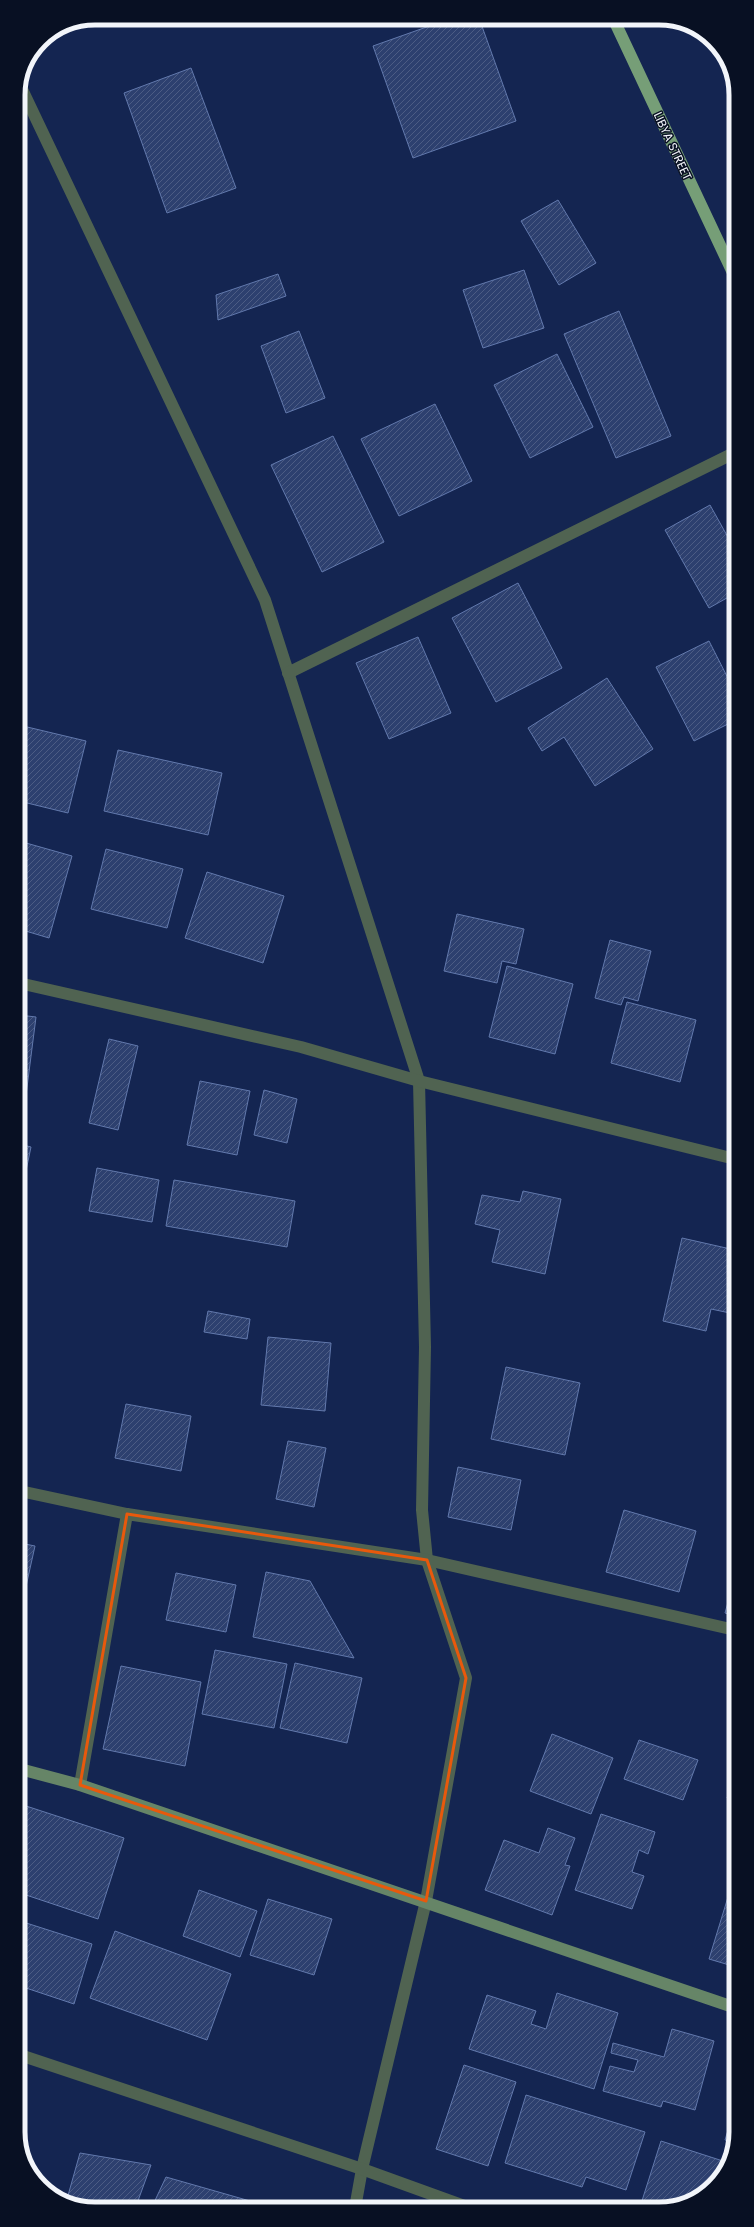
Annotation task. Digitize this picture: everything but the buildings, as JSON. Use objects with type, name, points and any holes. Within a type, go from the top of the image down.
[{"type":"main road","name":"LIBYA STREET","points":[[616,25],[729,264]]},
{"type":"street","points":[[25,96],[265,600],[419,1081],[425,1346],[422,1510],[427,1560],[466,1678],[426,1901],[362,2169],[356,2202]]},
{"type":"street","points":[[288,673],[729,455]]},
{"type":"street","points":[[25,984],[301,1047],[419,1081],[729,1158]]},
{"type":"street","points":[[25,1492],[126,1514],[427,1560],[729,1629]]},
{"type":"street","points":[[80,1785],[126,1514]]},
{"type":"street","points":[[25,1770],[80,1785],[426,1901],[729,2006]]},
{"type":"street","points":[[25,2057],[362,2169],[453,2202]]},
{"type":"highlighted area","points":[[127,1514],[427,1560],[466,1678],[426,1901],[80,1785]]}]
